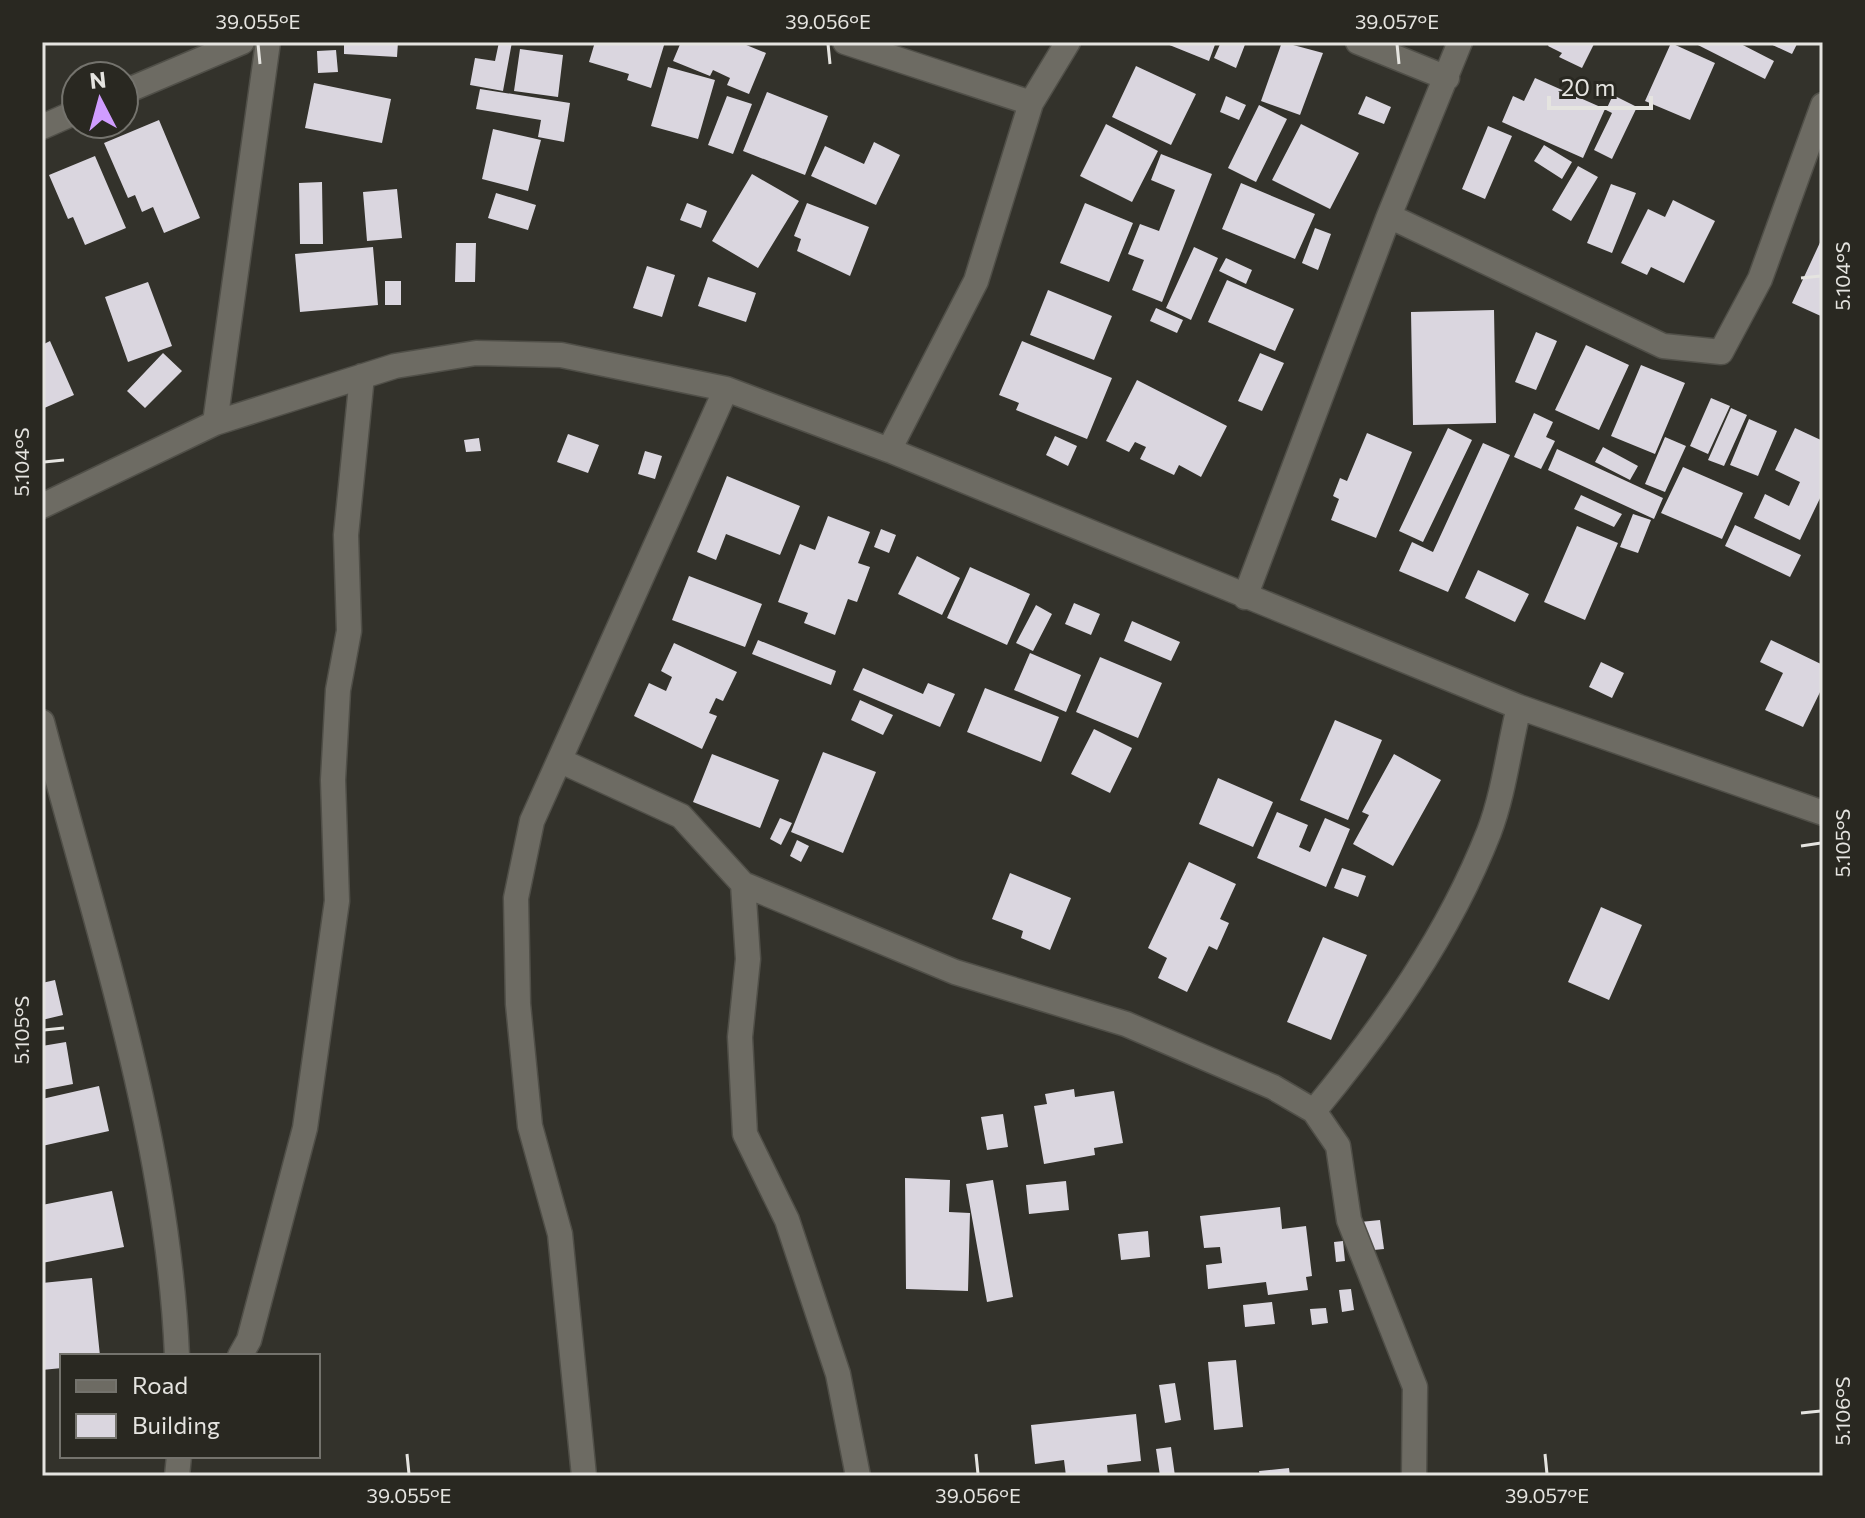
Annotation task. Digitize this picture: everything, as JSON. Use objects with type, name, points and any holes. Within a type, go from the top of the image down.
[{"type":"street","points":[[140,85],[242,42]]},
{"type":"street","points":[[215,423],[268,42]]},
{"type":"street","points":[[845,42],[1031,103]]},
{"type":"street","points":[[889,450],[976,281],[1031,103],[1068,42]]},
{"type":"street","points":[[1358,42],[1447,78]]},
{"type":"street","points":[[1245,597],[1389,216],[1460,42]]},
{"type":"street","points":[[1389,216],[1663,346],[1721,352],[1760,279],[1823,105]]},
{"type":"street","points":[[42,506],[215,423],[395,366],[476,353],[561,355],[726,389],[889,450],[1519,707],[1823,813]]},
{"type":"street","points":[[241,1354],[249,1340],[305,1128],[337,901],[333,780],[338,690],[349,631],[346,535],[362,376]]},
{"type":"street","points":[[584,1476],[560,1234],[530,1126],[518,1004],[516,898],[532,821],[726,389]]},
{"type":"street","points":[[1314,1111],[1375,1036],[1438,941],[1490,829],[1519,707]]},
{"type":"street","points":[[42,722],[146,1115],[175,1304],[177,1354]]},
{"type":"street","points":[[561,761],[681,816],[743,884],[955,972],[1126,1024],[1273,1087],[1314,1111],[1338,1146],[1349,1220],[1415,1387],[1414,1476]]},
{"type":"street","points":[[743,884],[748,959],[740,1037],[745,1134],[787,1220],[838,1374],[858,1476]]},
{"type":"building","points":[[344,42],[398,42],[397,57],[344,54]]},
{"type":"building","points":[[499,42],[512,42],[503,91],[470,85],[475,58],[495,61]]},
{"type":"building","points":[[595,42],[665,42],[651,88],[627,80],[629,74],[589,62]]},
{"type":"building","points":[[681,42],[739,42],[766,53],[749,94],[727,85],[730,78],[713,70],[710,76],[673,61]]},
{"type":"building","points":[[1162,42],[1216,42],[1209,61]]},
{"type":"building","points":[[1221,42],[1246,42],[1236,68],[1214,58]]},
{"type":"building","points":[[1282,42],[1323,53],[1300,115],[1261,101]]},
{"type":"building","points":[[1550,42],[1595,42],[1582,68],[1559,57],[1562,53],[1548,46]]},
{"type":"building","points":[[1692,42],[1737,42],[1774,61],[1765,79]]},
{"type":"building","points":[[1766,42],[1798,42],[1792,54]]},
{"type":"building","points":[[1671,43],[1715,63],[1690,120],[1645,101]]},
{"type":"building","points":[[520,49],[563,55],[558,97],[514,91]]},
{"type":"building","points":[[336,50],[338,72],[318,73],[317,51]]},
{"type":"building","points":[[1136,66],[1196,94],[1171,145],[1112,117]]},
{"type":"building","points":[[668,67],[715,80],[698,139],[651,126]]},
{"type":"building","points":[[1535,78],[1605,109],[1583,158],[1502,122],[1513,96],[1524,101]]},
{"type":"building","points":[[314,83],[391,99],[382,143],[305,128]]},
{"type":"building","points":[[480,89],[570,103],[564,142],[538,137],[541,120],[476,109]]},
{"type":"building","points":[[767,92],[828,116],[805,175],[743,151]]},
{"type":"building","points":[[1613,95],[1637,107],[1612,159],[1594,150],[1612,113],[1606,110]]},
{"type":"building","points":[[727,96],[752,104],[733,154],[708,145]]},
{"type":"building","points":[[1226,96],[1246,105],[1239,120],[1220,112]]},
{"type":"building","points":[[1366,96],[1391,107],[1384,124],[1358,114]]},
{"type":"building","points":[[1259,105],[1287,119],[1256,182],[1228,168]]},
{"type":"building","points":[[159,120],[200,218],[164,233],[153,207],[142,212],[135,195],[128,198],[104,143],[140,140],[140,128]]},
{"type":"building","points":[[1106,124],[1158,151],[1132,202],[1080,176]]},
{"type":"building","points":[[1301,124],[1359,153],[1330,209],[1272,180]]},
{"type":"building","points":[[1488,126],[1512,136],[1485,199],[1462,189]]},
{"type":"building","points":[[493,129],[541,140],[528,191],[482,179]]},
{"type":"building","points":[[874,142],[900,155],[876,205],[811,176],[825,146],[864,164]]},
{"type":"building","points":[[1544,145],[1572,162],[1562,179],[1534,161]]},
{"type":"building","points":[[1161,154],[1212,174],[1162,302],[1132,290],[1144,260],[1128,254],[1140,224],[1159,231],[1175,190],[1151,180]]},
{"type":"building","points":[[95,156],[126,228],[85,245],[73,217],[68,219],[49,175]]},
{"type":"building","points":[[1578,166],[1598,177],[1571,221],[1552,210]]},
{"type":"building","points":[[752,174],[799,201],[758,268],[712,241]]},
{"type":"building","points":[[322,182],[323,244],[300,244],[299,183]]},
{"type":"building","points":[[1241,183],[1315,214],[1295,259],[1222,229]]},
{"type":"building","points":[[1611,184],[1636,193],[1612,253],[1587,243]]},
{"type":"building","points":[[397,189],[402,238],[367,241],[363,192]]},
{"type":"building","points":[[496,193],[536,205],[528,230],[488,218]]},
{"type":"building","points":[[1673,200],[1715,221],[1684,283],[1651,267],[1647,275],[1621,263],[1648,209],[1665,217]]},
{"type":"building","points":[[687,203],[707,211],[701,228],[680,220]]},
{"type":"building","points":[[807,203],[869,227],[850,276],[797,251],[801,239],[794,236]]},
{"type":"building","points":[[1085,203],[1133,223],[1109,282],[1060,263]]},
{"type":"building","points":[[1315,228],[1331,234],[1318,270],[1302,263]]},
{"type":"building","points":[[1823,236],[1823,317],[1792,303]]},
{"type":"building","points":[[456,243],[476,243],[475,282],[455,282]]},
{"type":"building","points":[[373,247],[378,305],[300,312],[295,254]]},
{"type":"building","points":[[1194,247],[1218,258],[1191,320],[1166,308]]},
{"type":"building","points":[[1226,258],[1252,270],[1246,284],[1219,271]]},
{"type":"building","points":[[647,266],[675,275],[662,317],[633,308]]},
{"type":"building","points":[[708,277],[756,293],[746,322],[698,306]]},
{"type":"building","points":[[1227,280],[1294,309],[1275,351],[1208,322]]},
{"type":"building","points":[[385,281],[401,281],[401,305],[385,305]]},
{"type":"building","points":[[148,282],[172,346],[128,362],[105,297]]},
{"type":"building","points":[[1048,290],[1112,316],[1094,360],[1030,335]]},
{"type":"building","points":[[1156,308],[1183,320],[1177,333],[1150,321]]},
{"type":"building","points":[[1494,310],[1496,423],[1413,425],[1411,312]]},
{"type":"building","points":[[1536,332],[1557,341],[1536,390],[1515,382]]},
{"type":"building","points":[[50,341],[74,395],[42,409],[42,345]]},
{"type":"building","points":[[1022,341],[1112,378],[1087,439],[1016,410],[1019,403],[999,395]]},
{"type":"building","points":[[1586,345],[1629,365],[1599,430],[1555,410]]},
{"type":"building","points":[[163,353],[182,371],[145,408],[127,391]]},
{"type":"building","points":[[1260,353],[1284,363],[1262,411],[1238,401]]},
{"type":"building","points":[[1641,365],[1685,383],[1655,454],[1611,436]]},
{"type":"building","points":[[1137,380],[1227,426],[1201,477],[1179,465],[1174,475],[1140,459],[1146,447],[1135,442],[1129,452],[1106,441]]},
{"type":"building","points":[[1711,398],[1730,406],[1708,454],[1690,446]]},
{"type":"building","points":[[1731,408],[1747,415],[1724,466],[1708,460]]},
{"type":"building","points":[[1534,413],[1553,422],[1546,437],[1555,441],[1541,469],[1514,457]]},
{"type":"building","points":[[1749,419],[1777,431],[1758,476],[1730,465]]},
{"type":"building","points":[[1448,428],[1472,440],[1423,542],[1399,531]]},
{"type":"building","points":[[1795,428],[1823,441],[1823,492],[1800,540],[1754,518],[1765,494],[1789,506],[1800,482],[1775,470]]},
{"type":"building","points":[[1367,433],[1412,452],[1376,538],[1331,520],[1339,499],[1333,496],[1340,478],[1347,481]]},
{"type":"building","points":[[568,434],[599,445],[588,473],[557,462]]},
{"type":"building","points":[[1055,436],[1077,446],[1068,466],[1046,455]]},
{"type":"building","points":[[1665,437],[1686,446],[1665,492],[1645,484]]},
{"type":"building","points":[[479,438],[481,451],[466,452],[464,440]]},
{"type":"building","points":[[1483,443],[1510,455],[1448,592],[1399,571],[1412,542],[1433,552]]},
{"type":"building","points":[[1603,447],[1638,466],[1630,480],[1595,462]]},
{"type":"building","points":[[1557,449],[1663,498],[1654,519],[1548,470]]},
{"type":"building","points":[[645,451],[662,456],[655,479],[638,474]]},
{"type":"building","points":[[1683,467],[1743,493],[1722,539],[1661,513]]},
{"type":"building","points":[[727,476],[800,506],[780,555],[726,534],[716,560],[697,552]]},
{"type":"building","points":[[1581,495],[1622,514],[1614,527],[1574,509]]},
{"type":"building","points":[[1633,514],[1651,520],[1638,553],[1620,547]]},
{"type":"building","points":[[828,516],[870,532],[858,563],[870,567],[857,602],[848,599],[835,635],[804,623],[808,613],[778,602],[800,544],[815,550]]},
{"type":"building","points":[[1735,525],[1801,555],[1790,577],[1725,546]]},
{"type":"building","points":[[1577,526],[1618,543],[1585,620],[1544,602]]},
{"type":"building","points":[[881,529],[896,535],[889,553],[874,547]]},
{"type":"building","points":[[917,556],[960,578],[942,615],[898,594]]},
{"type":"building","points":[[970,567],[1030,594],[1007,645],[947,618]]},
{"type":"building","points":[[1478,570],[1529,594],[1515,622],[1465,598]]},
{"type":"building","points":[[689,576],[762,604],[745,647],[672,620]]},
{"type":"building","points":[[1074,603],[1100,614],[1091,635],[1065,624]]},
{"type":"building","points":[[1036,605],[1052,614],[1033,651],[1016,643]]},
{"type":"building","points":[[1132,621],[1180,642],[1171,661],[1124,641]]},
{"type":"building","points":[[758,640],[836,671],[831,685],[752,654]]},
{"type":"building","points":[[1771,640],[1823,665],[1823,686],[1803,727],[1765,710],[1783,673],[1760,662]]},
{"type":"building","points":[[674,643],[737,672],[723,701],[716,698],[709,713],[717,716],[702,749],[634,716],[649,683],[666,691],[672,677],[661,671]]},
{"type":"building","points":[[1030,653],[1081,675],[1066,712],[1014,690]]},
{"type":"building","points":[[1100,657],[1162,683],[1138,738],[1076,712]]},
{"type":"building","points":[[1601,662],[1624,673],[1612,698],[1589,687]]},
{"type":"building","points":[[863,668],[923,694],[928,683],[955,694],[940,727],[853,690]]},
{"type":"building","points":[[985,688],[1059,717],[1041,762],[967,732]]},
{"type":"building","points":[[860,700],[893,715],[883,735],[851,720]]},
{"type":"building","points":[[1335,720],[1382,740],[1348,820],[1300,800]]},
{"type":"building","points":[[1094,729],[1132,748],[1110,793],[1071,774]]},
{"type":"building","points":[[823,752],[876,772],[843,853],[791,832]]},
{"type":"building","points":[[712,754],[779,780],[760,828],[693,802]]},
{"type":"building","points":[[1394,754],[1441,780],[1393,866],[1353,844],[1369,815],[1362,812]]},
{"type":"building","points":[[1218,778],[1273,802],[1253,847],[1199,824]]},
{"type":"building","points":[[1277,812],[1308,825],[1299,847],[1310,852],[1325,818],[1350,829],[1326,887],[1257,858]]},
{"type":"building","points":[[780,818],[792,823],[781,845],[770,839]]},
{"type":"building","points":[[797,840],[809,846],[801,862],[790,856]]},
{"type":"building","points":[[1189,862],[1236,884],[1220,919],[1229,923],[1217,950],[1209,946],[1187,992],[1158,978],[1167,958],[1148,948]]},
{"type":"building","points":[[1342,868],[1366,876],[1358,897],[1334,888]]},
{"type":"building","points":[[1010,873],[1071,898],[1050,950],[1021,938],[1023,931],[992,919]]},
{"type":"building","points":[[1601,907],[1642,925],[1609,1000],[1568,982]]},
{"type":"building","points":[[1323,937],[1367,955],[1331,1040],[1287,1022]]},
{"type":"building","points":[[55,980],[63,1015],[42,1020],[42,983]]},
{"type":"building","points":[[66,1042],[73,1084],[42,1090],[42,1046]]},
{"type":"building","points":[[99,1086],[109,1131],[42,1146],[42,1099]]},
{"type":"building","points":[[1074,1089],[1075,1097],[1114,1091],[1123,1143],[1094,1148],[1095,1155],[1044,1164],[1034,1106],[1047,1104],[1045,1094]]},
{"type":"building","points":[[1003,1114],[1008,1147],[987,1150],[981,1117]]},
{"type":"building","points":[[905,1178],[950,1180],[949,1212],[970,1213],[968,1291],[906,1289]]},
{"type":"building","points":[[993,1180],[1013,1297],[987,1302],[966,1184]]},
{"type":"building","points":[[1066,1181],[1069,1210],[1029,1214],[1026,1185]]},
{"type":"building","points":[[112,1191],[124,1247],[42,1263],[42,1205]]},
{"type":"building","points":[[1280,1207],[1282,1229],[1306,1226],[1312,1276],[1306,1277],[1308,1290],[1268,1295],[1266,1282],[1208,1289],[1206,1265],[1222,1263],[1220,1247],[1204,1248],[1200,1216]]},
{"type":"building","points":[[1380,1220],[1384,1249],[1363,1251],[1360,1222]]},
{"type":"building","points":[[1148,1231],[1150,1257],[1121,1260],[1118,1234]]},
{"type":"building","points":[[1343,1241],[1345,1261],[1336,1262],[1334,1242]]},
{"type":"building","points":[[92,1278],[100,1354],[60,1354],[60,1368],[42,1370],[42,1283]]},
{"type":"building","points":[[1351,1289],[1354,1310],[1342,1312],[1339,1290]]},
{"type":"building","points":[[1272,1302],[1275,1324],[1245,1327],[1243,1305]]},
{"type":"building","points":[[1326,1308],[1328,1323],[1312,1325],[1310,1309]]},
{"type":"building","points":[[1236,1360],[1243,1427],[1214,1430],[1208,1362]]},
{"type":"building","points":[[1175,1383],[1181,1420],[1165,1423],[1159,1385]]},
{"type":"building","points":[[1136,1414],[1141,1461],[1107,1465],[1108,1476],[1066,1476],[1064,1460],[1035,1464],[1031,1425]]},
{"type":"building","points":[[1171,1447],[1175,1476],[1160,1476],[1156,1449]]},
{"type":"building","points":[[1289,1468],[1290,1476],[1260,1476],[1259,1471]]}]
